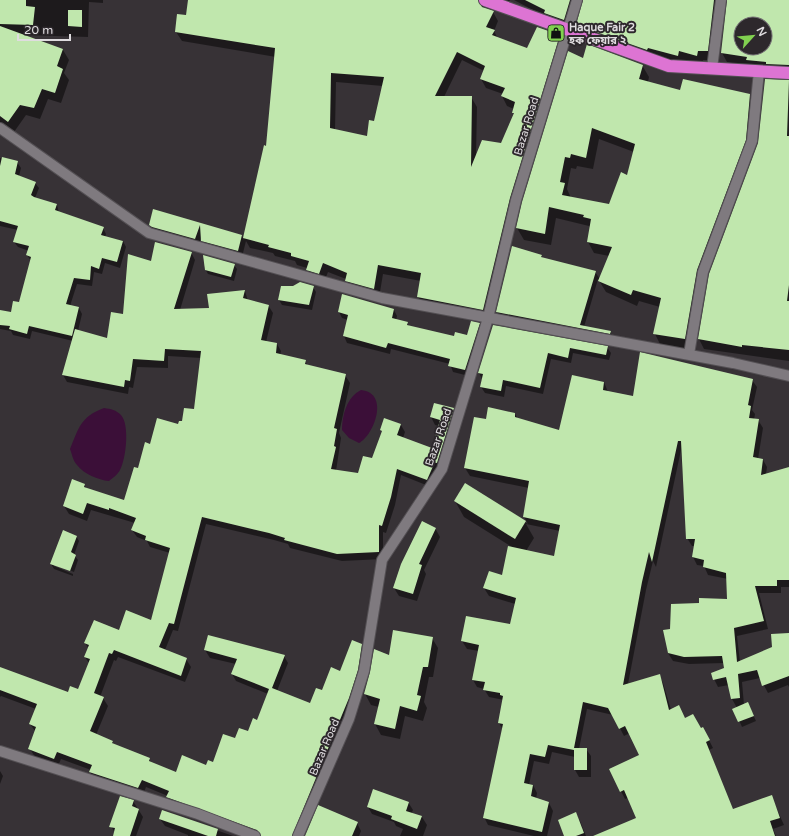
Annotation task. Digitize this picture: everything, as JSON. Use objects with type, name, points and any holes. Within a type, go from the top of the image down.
[{"type":"highway","points":[[485,0],[669,66],[789,73]]},
{"type":"street","name":"Bazar Road","points":[[298,836],[349,719],[364,671],[382,560],[442,469],[488,318],[516,200],[577,0]]},
{"type":"street","points":[[712,68],[721,0]]},
{"type":"street","points":[[689,354],[703,272],[752,141],[759,71]]},
{"type":"street","points":[[0,128],[149,233],[382,298],[733,362],[789,376]]},
{"type":"street","points":[[0,751],[198,814],[255,836]]},
{"type":"shaded area","points":[[361,390],[370,393],[375,398],[377,406],[374,424],[365,439],[359,443],[349,438],[342,430],[346,407],[352,397]]},
{"type":"shaded area","points":[[104,408],[113,410],[121,415],[124,420],[126,434],[122,465],[118,473],[109,481],[96,478],[83,471],[74,462],[70,449],[78,429],[85,419],[96,411]]},
{"type":"building","points":[[0,0],[26,0],[26,6],[35,7],[33,25],[0,24]]},
{"type":"building","points":[[188,0],[478,0],[482,7],[494,11],[486,27],[495,30],[492,35],[527,48],[537,27],[560,35],[510,198],[483,310],[417,297],[421,273],[378,265],[374,289],[345,281],[347,273],[323,263],[319,274],[306,270],[309,261],[291,256],[291,253],[268,247],[269,245],[243,238],[264,145],[266,146],[275,48],[175,32],[177,14],[186,15]],"holes":[[[457,52],[485,66],[480,79],[505,88],[501,96],[515,102],[512,113],[514,113],[501,143],[482,140],[471,167],[472,96],[435,96]],[[331,73],[384,77],[374,121],[369,120],[367,136],[330,128]]]},
{"type":"building","points":[[525,0],[570,0],[564,20],[544,13],[545,10]]},
{"type":"building","points":[[583,0],[714,0],[708,51],[698,51],[697,56],[679,51],[678,56],[648,48],[647,50],[576,25]]},
{"type":"building","points":[[727,0],[789,0],[789,65],[766,64],[766,62],[746,60],[747,57],[740,56],[773,56],[773,16],[733,16],[733,55],[721,53]]},
{"type":"building","points":[[68,10],[82,10],[82,27],[68,26]]},
{"type":"building","points":[[0,26],[63,49],[57,66],[63,69],[55,93],[42,89],[34,108],[20,105],[8,122],[0,116]]},
{"type":"building","points":[[587,44],[643,65],[639,79],[680,90],[683,79],[750,94],[746,140],[697,270],[685,339],[653,334],[661,298],[633,290],[631,295],[598,281],[612,247],[587,242],[591,219],[583,217],[584,215],[549,207],[545,234],[516,228],[522,202],[568,51],[583,58]],"holes":[[[592,128],[635,144],[627,175],[621,172],[609,204],[562,195],[565,183],[560,182],[565,157],[570,158],[571,154],[586,158]]]},
{"type":"building","points":[[765,79],[789,80],[787,136],[789,136],[789,285],[787,301],[789,301],[789,350],[742,345],[742,347],[698,339],[709,274],[758,143]]},
{"type":"building","points":[[2,157],[18,161],[15,174],[36,182],[31,195],[57,204],[55,210],[104,227],[101,235],[123,241],[117,262],[102,258],[99,269],[91,266],[90,280],[74,278],[66,304],[79,307],[72,336],[29,326],[27,334],[9,329],[10,326],[0,325],[0,310],[11,312],[13,301],[19,302],[31,257],[26,255],[29,246],[13,242],[18,226],[0,221],[0,166]]},
{"type":"building","points":[[153,209],[242,235],[238,251],[201,241],[200,225],[195,239],[152,227],[149,225]]},
{"type":"building","points":[[155,242],[192,252],[174,309],[209,308],[207,294],[245,290],[243,298],[269,305],[261,340],[277,343],[276,353],[306,360],[305,364],[346,374],[334,428],[337,429],[334,446],[336,447],[331,469],[358,473],[363,456],[372,458],[382,431],[380,430],[384,418],[401,424],[397,435],[432,448],[440,420],[430,417],[434,403],[454,408],[437,463],[431,462],[434,464],[427,480],[397,469],[391,497],[382,526],[379,525],[379,552],[337,554],[284,540],[285,538],[269,533],[202,517],[174,624],[169,623],[159,647],[187,658],[181,676],[114,650],[112,654],[109,653],[94,693],[104,697],[90,731],[113,741],[112,743],[150,758],[149,761],[176,772],[182,755],[206,765],[208,760],[213,762],[223,734],[235,738],[239,728],[248,731],[253,718],[257,720],[269,689],[231,674],[237,659],[204,650],[208,635],[285,655],[272,688],[310,703],[316,688],[322,690],[331,667],[340,671],[352,640],[362,644],[358,670],[349,698],[292,836],[261,836],[257,830],[166,797],[169,791],[142,780],[138,788],[89,772],[92,765],[57,752],[54,759],[28,749],[36,727],[29,724],[37,704],[0,690],[0,667],[68,692],[70,686],[78,689],[90,659],[84,657],[89,645],[84,643],[94,620],[119,630],[126,610],[151,620],[170,548],[145,540],[146,536],[131,530],[136,518],[109,508],[109,510],[87,503],[83,514],[63,506],[72,479],[85,484],[84,487],[124,500],[134,467],[138,468],[145,442],[150,444],[157,418],[178,424],[179,421],[182,421],[184,408],[194,409],[201,351],[165,349],[164,361],[133,359],[130,381],[125,380],[124,387],[62,375],[75,329],[107,338],[111,312],[123,314],[128,254],[151,261]]},
{"type":"building","points":[[512,246],[542,255],[541,257],[596,271],[580,325],[611,331],[610,334],[496,312]]},
{"type":"building","points":[[203,255],[235,264],[231,277],[205,270]]},
{"type":"building","points":[[300,282],[314,286],[309,305],[278,300],[281,286],[293,286]]},
{"type":"building","points":[[342,294],[394,309],[392,318],[408,322],[407,325],[454,336],[455,332],[467,335],[471,321],[480,323],[465,370],[448,366],[450,359],[388,343],[386,348],[343,336],[348,315],[338,312]]},
{"type":"building","points":[[493,325],[608,346],[606,355],[570,348],[568,358],[548,353],[540,388],[503,380],[501,391],[480,387],[483,374],[478,373]]},
{"type":"building","points":[[640,352],[753,379],[748,405],[751,406],[749,418],[759,419],[753,457],[763,459],[761,475],[789,467],[789,580],[777,580],[777,586],[755,586],[764,621],[734,628],[737,662],[772,647],[771,634],[789,633],[789,676],[762,686],[757,670],[738,674],[740,698],[731,699],[726,677],[713,680],[711,673],[724,668],[722,656],[684,657],[668,653],[663,630],[670,629],[671,604],[699,603],[699,598],[727,599],[726,573],[703,567],[704,560],[692,557],[695,539],[686,539],[681,441],[678,441],[652,562],[649,552],[642,582],[623,685],[660,674],[669,710],[679,705],[685,718],[693,714],[701,728],[703,727],[710,740],[706,742],[733,809],[772,795],[780,818],[770,821],[775,836],[593,836],[636,818],[624,790],[620,792],[609,769],[639,755],[625,726],[619,729],[608,708],[583,702],[574,748],[587,748],[587,770],[574,770],[574,750],[548,745],[545,757],[530,754],[524,783],[533,785],[531,796],[549,802],[542,832],[483,818],[503,724],[498,723],[503,696],[500,695],[500,693],[483,690],[485,682],[472,680],[479,645],[461,641],[466,616],[510,624],[516,598],[483,588],[489,571],[502,575],[508,546],[554,556],[560,525],[523,517],[529,481],[464,468],[474,417],[486,419],[488,407],[515,413],[515,417],[559,430],[572,375],[604,382],[603,390],[633,396]]},
{"type":"building","points":[[465,483],[526,521],[515,539],[454,501]]},
{"type":"building","points":[[422,521],[436,528],[419,564],[422,565],[413,594],[393,588],[401,564]]},
{"type":"building","points":[[63,530],[77,536],[71,552],[76,555],[70,571],[50,564]]},
{"type":"building","points":[[393,630],[433,637],[428,667],[423,667],[417,695],[421,696],[417,711],[400,706],[395,729],[374,724],[380,699],[364,694],[374,649],[389,655]]},
{"type":"building","points":[[748,702],[754,716],[738,722],[732,709]]},
{"type":"building","points":[[373,789],[409,802],[406,811],[422,816],[417,829],[391,819],[392,816],[367,807]]},
{"type":"building","points":[[120,796],[134,800],[132,806],[139,809],[130,836],[113,836],[115,828],[109,827]]},
{"type":"building","points":[[318,805],[358,822],[352,836],[305,836]]},
{"type":"building","points":[[162,810],[218,829],[216,836],[208,836],[159,819]]},
{"type":"building","points":[[576,812],[584,833],[576,836],[564,836],[558,820]]},
{"type":"place","name":"Haque Fair 2 হক ফেয়ার ২","points":[[556,33]]}]
